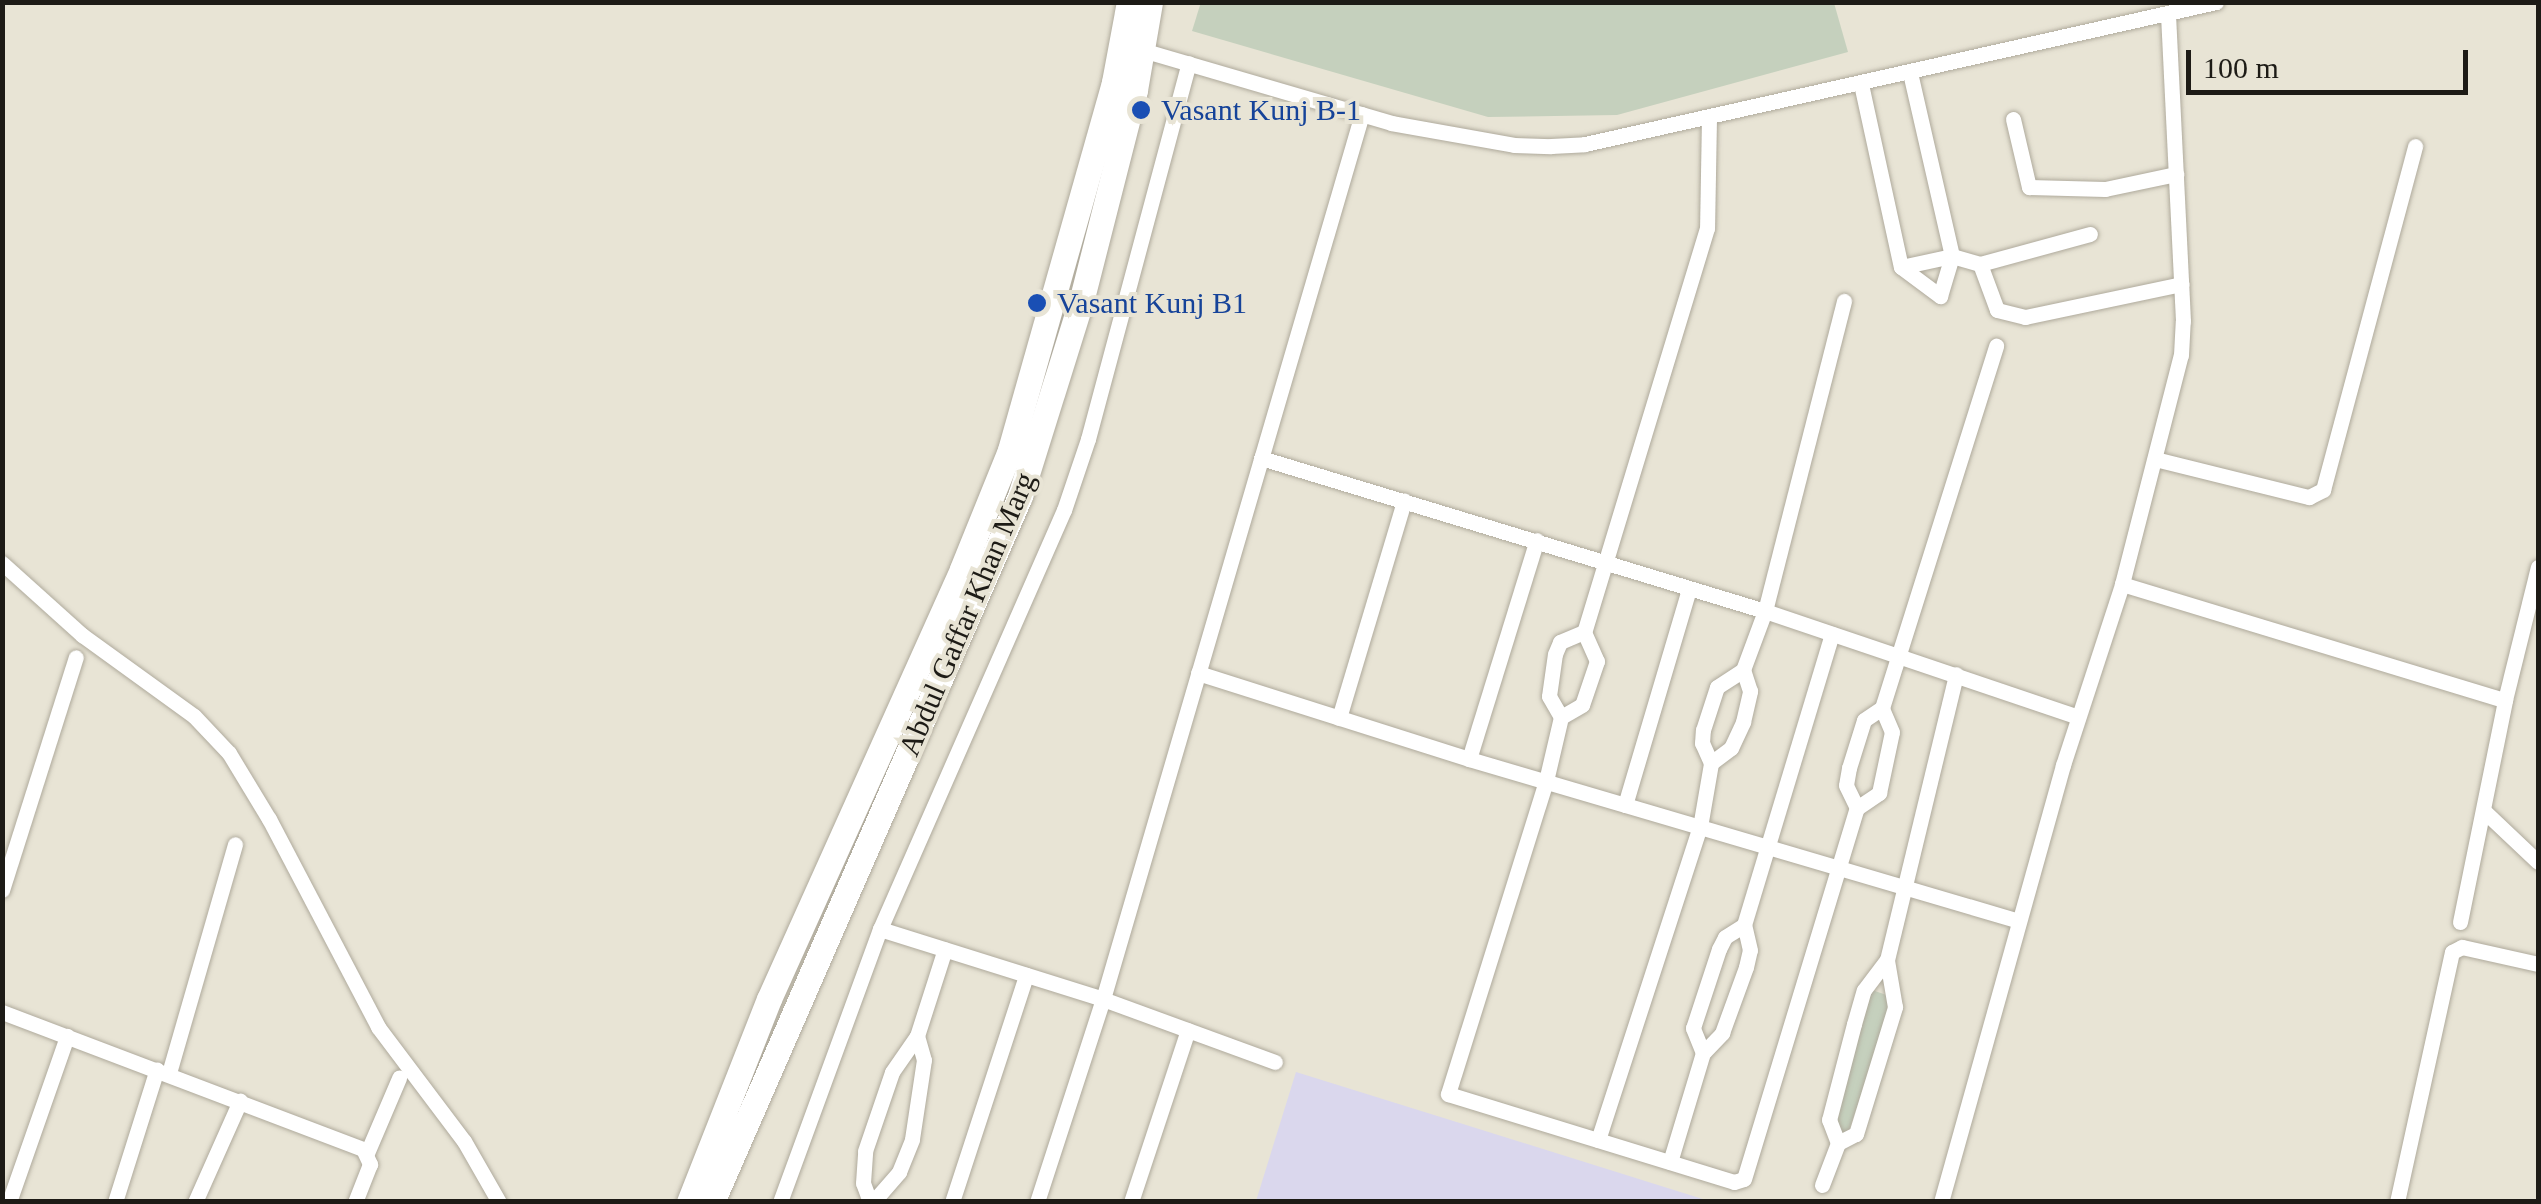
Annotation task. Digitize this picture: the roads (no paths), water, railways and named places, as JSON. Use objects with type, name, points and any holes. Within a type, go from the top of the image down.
[{"type":"main road","name":"Abdul Gaffar Khan Marg","points":[[689,1202],[769,999],[962,568],[1010,450],[1104,118],[1129,2]]},
{"type":"main road","name":"Abdul Gaffar Khan Marg","points":[[712,1202],[1010,524],[1041,437],[1082,298],[1150,2]]},
{"type":"street","points":[[1142,50],[1362,114],[1514,146],[1551,146],[1585,144],[1910,74],[2216,2]]},
{"type":"street","points":[[1941,1202],[2078,717],[2122,584],[2181,355],[2182,284],[2168,14]]},
{"type":"street","points":[[780,1202],[880,929],[1064,510],[1088,438],[1189,64]]},
{"type":"street","points":[[1861,84],[1901,267],[1940,296],[1952,256],[1910,74]]},
{"type":"street","points":[[1037,1202],[1103,999],[1362,114]]},
{"type":"street","points":[[1561,717],[1582,704],[1597,661],[1584,632],[1699,263],[1706,228],[1708,117]]},
{"type":"street","points":[[2013,119],[2029,186],[2105,188],[2176,174]]},
{"type":"street","points":[[2156,458],[2310,496],[2323,490],[2415,146]]},
{"type":"street","points":[[1901,267],[1952,256],[1980,264],[2090,234]]},
{"type":"street","points":[[1980,264],[1997,310],[2025,317],[2182,284]]},
{"type":"street","points":[[1598,1140],[1700,827],[1712,763],[1702,743],[1703,730],[1717,688],[1743,670],[1765,611],[1844,301]]},
{"type":"street","points":[[1584,632],[1560,642],[1555,654],[1549,696],[1561,717],[1546,781],[1448,1094],[1734,1182],[1746,1175],[1857,808],[1879,793],[1891,727],[1882,708],[1896,653],[1996,346]]},
{"type":"street","points":[[1261,458],[1765,611],[2078,717]]},
{"type":"street","points":[[1339,718],[1404,500]]},
{"type":"street","points":[[1469,759],[1537,540]]},
{"type":"street","points":[[2,564],[82,635],[194,716],[228,753],[269,818],[378,1026],[464,1140],[499,1202]]},
{"type":"street","points":[[2460,922],[2505,700],[2538,567]]},
{"type":"street","points":[[2122,584],[2505,700]]},
{"type":"street","points":[[1625,805],[1690,588]]},
{"type":"street","points":[[1670,1162],[1704,1053],[1722,1033],[1742,980],[1750,950],[1744,925],[1832,634]]},
{"type":"street","points":[[2,890],[76,657]]},
{"type":"street","points":[[1712,763],[1731,748],[1742,722],[1750,692],[1743,670]]},
{"type":"street","points":[[1198,673],[1469,759],[2019,921]]},
{"type":"street","points":[[1822,1185],[1838,1143],[1829,1120],[1854,1024],[1864,990],[1887,960],[1908,888],[1956,674]]},
{"type":"street","points":[[1857,808],[1846,785],[1848,768],[1864,720],[1882,708]]},
{"type":"street","points":[[2484,811],[2538,862]]},
{"type":"street","points":[[115,1202],[163,1071],[234,844]]},
{"type":"street","points":[[1704,1053],[1692,1028],[1719,949],[1725,938],[1744,925]]},
{"type":"street","points":[[880,929],[1103,999],[1275,1062]]},
{"type":"street","points":[[2397,1202],[2452,952],[2462,947],[2538,964]]},
{"type":"street","points":[[917,1036],[924,1060],[912,1139],[900,1172],[872,1202],[863,1184],[866,1150],[892,1072],[917,1036],[945,949]]},
{"type":"street","points":[[1838,1143],[1856,1134],[1895,1008],[1887,960]]},
{"type":"street","points":[[952,1202],[1026,975]]},
{"type":"street","points":[[2,1012],[367,1153]]},
{"type":"street","points":[[1131,1202],[1188,1030]]},
{"type":"street","points":[[9,1202],[67,1036]]},
{"type":"street","points":[[355,1202],[370,1164],[367,1153],[399,1078]]},
{"type":"street","points":[[195,1202],[240,1101]]},
{"type":"place","name":"Vasant Kunj B-1","points":[[1141,110]]},
{"type":"place","name":"Vasant Kunj B1","points":[[1037,303]]}]
